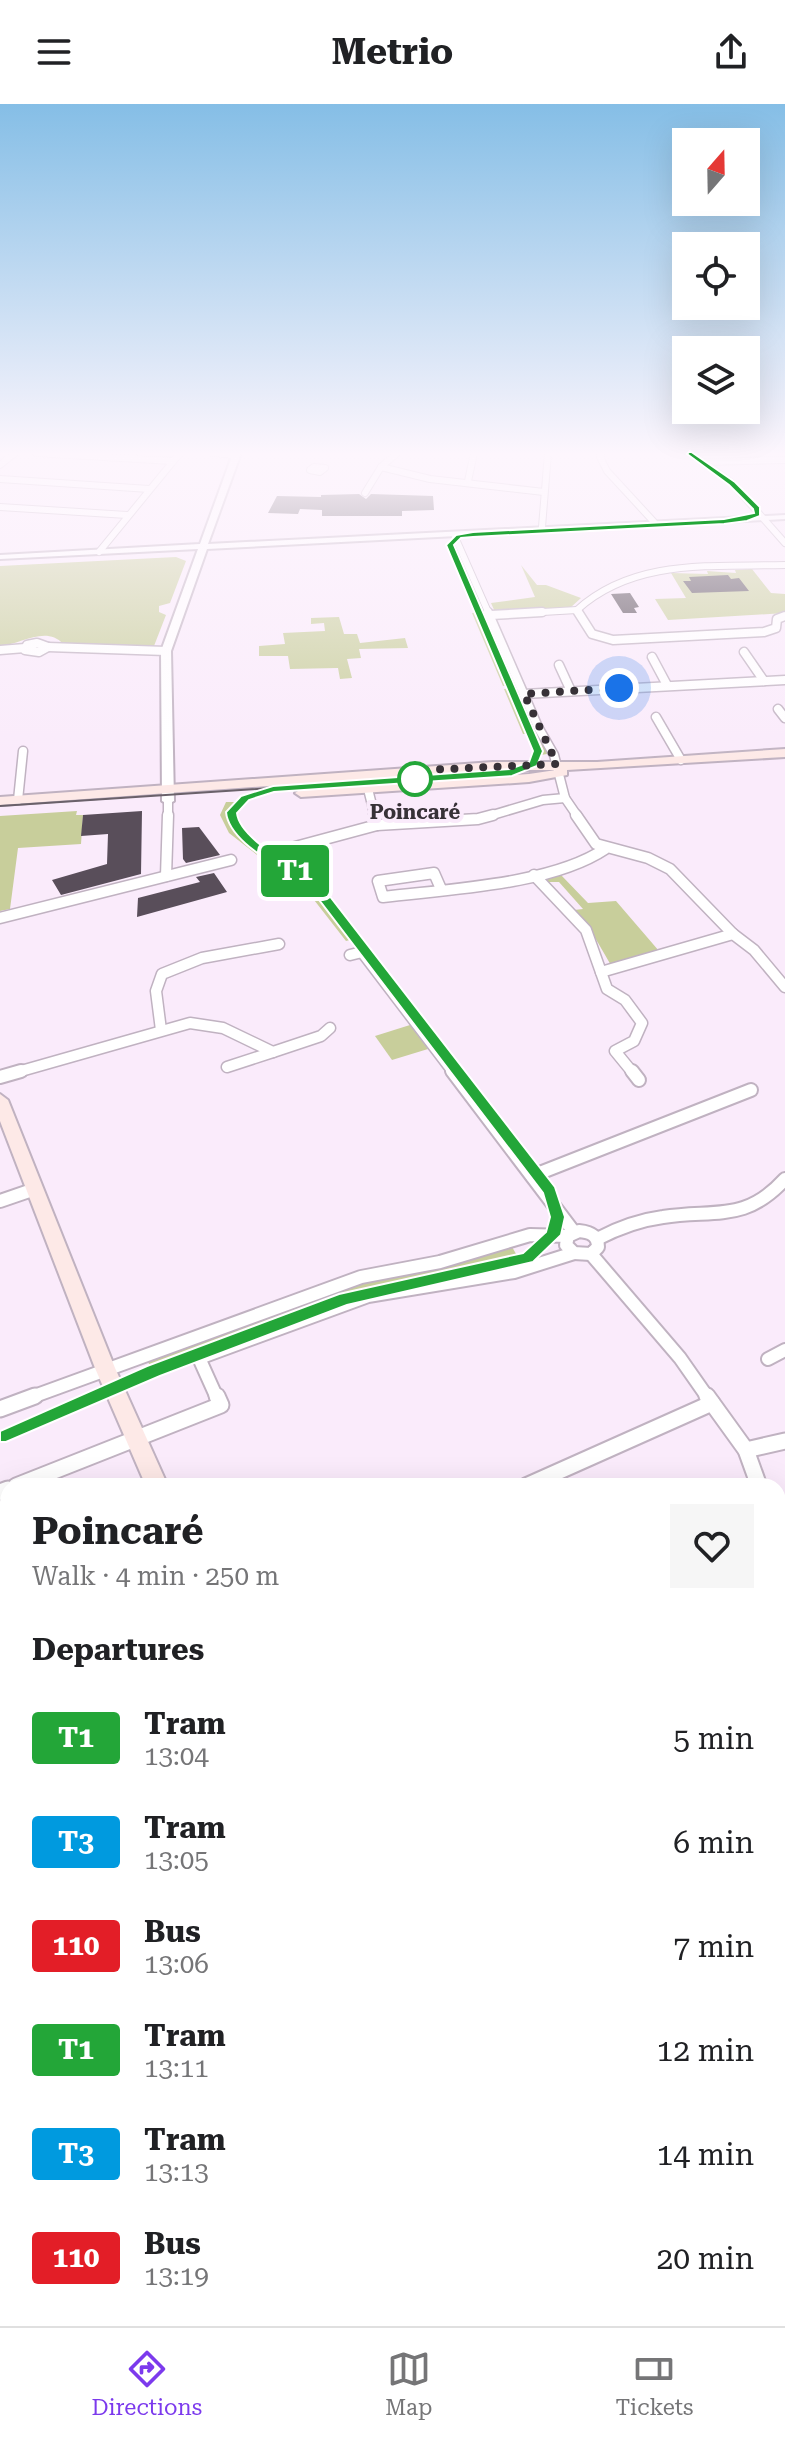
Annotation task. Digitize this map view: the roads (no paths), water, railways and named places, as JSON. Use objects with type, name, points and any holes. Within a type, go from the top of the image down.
[{"type":"main road","points":[[0,811],[376,773],[559,768],[785,753]]},
{"type":"main road","points":[[0,801],[368,789],[559,768]]},
{"type":"main road","points":[[0,1100],[105,1368],[154,1478]]},
{"type":"street","points":[[166,876],[166,651],[200,557]]},
{"type":"street","points":[[464,557],[559,768],[565,798],[594,841],[605,849],[639,855],[670,869],[733,934],[779,972],[785,987]]},
{"type":"street","points":[[491,615],[577,610],[605,586],[635,575],[785,565]]},
{"type":"street","points":[[577,610],[595,635],[613,640],[764,632],[776,628],[777,619],[785,616]]},
{"type":"street","points":[[0,650],[25,648],[37,643],[48,647],[166,651]]},
{"type":"street","points":[[744,652],[764,681]]},
{"type":"street","points":[[652,657],[667,685]]},
{"type":"street","points":[[559,665],[571,691]]},
{"type":"street","points":[[524,694],[785,680]]},
{"type":"street","points":[[778,709],[785,718]]},
{"type":"street","points":[[656,717],[681,760]]},
{"type":"street","points":[[18,800],[23,751]]},
{"type":"street","points":[[368,789],[377,825]]},
{"type":"street","points":[[284,850],[377,825],[478,819],[543,800],[565,798]]},
{"type":"street","points":[[441,889],[434,873],[378,881],[383,897],[441,889],[534,875],[590,859],[605,849]]},
{"type":"street","points":[[0,918],[231,860]]},
{"type":"street","points":[[534,875],[586,930],[607,989],[625,1000],[642,1023],[636,1040],[615,1051],[639,1080]]},
{"type":"street","points":[[601,972],[733,934]]},
{"type":"street","points":[[161,1030],[156,991],[162,974],[251,947],[279,944]]},
{"type":"street","points":[[350,955],[362,952],[532,1176],[571,1234]]},
{"type":"street","points":[[0,1077],[190,1023],[211,1022],[226,1026],[273,1052]]},
{"type":"street","points":[[227,1067],[307,1043],[330,1028]]},
{"type":"street","points":[[532,1176],[751,1090]]},
{"type":"street","points":[[597,1239],[661,1217],[737,1213],[771,1196],[785,1179]]},
{"type":"street","points":[[0,1201],[35,1189]]},
{"type":"street","points":[[0,1409],[105,1368],[361,1277],[440,1262],[530,1235],[588,1232],[597,1239],[598,1247],[591,1254]]},
{"type":"street","points":[[571,1234],[566,1245],[574,1253]]},
{"type":"street","points":[[36,1478],[221,1405],[199,1358],[368,1296],[514,1272],[574,1253],[591,1254],[680,1358],[746,1450],[756,1478]]},
{"type":"street","points":[[768,1359],[785,1350]]},
{"type":"street","points":[[544,1478],[712,1403]]},
{"type":"street","points":[[746,1450],[785,1441]]},
{"type":"tram line","points":[[0,806],[512,772],[527,768],[537,759],[538,751],[455,557]]},
{"type":"tram line","name":"T1","points":[[0,1436],[153,1371],[345,1299],[527,1258],[539,1251],[553,1235],[557,1217],[550,1191],[321,893],[252,843],[239,831],[231,816],[234,808],[245,798],[273,789],[512,772],[534,764],[539,756],[538,751],[455,557]]},
{"type":"tram line","points":[[93,1398],[345,1299],[525,1259],[542,1246],[555,1221],[550,1191],[321,893],[255,845],[235,823],[232,812],[240,803],[255,794],[273,789]]},
{"type":"tram line","points":[[0,1436],[97,1396]]},
{"type":"place","name":"Poincaré","points":[[415,779]]}]
